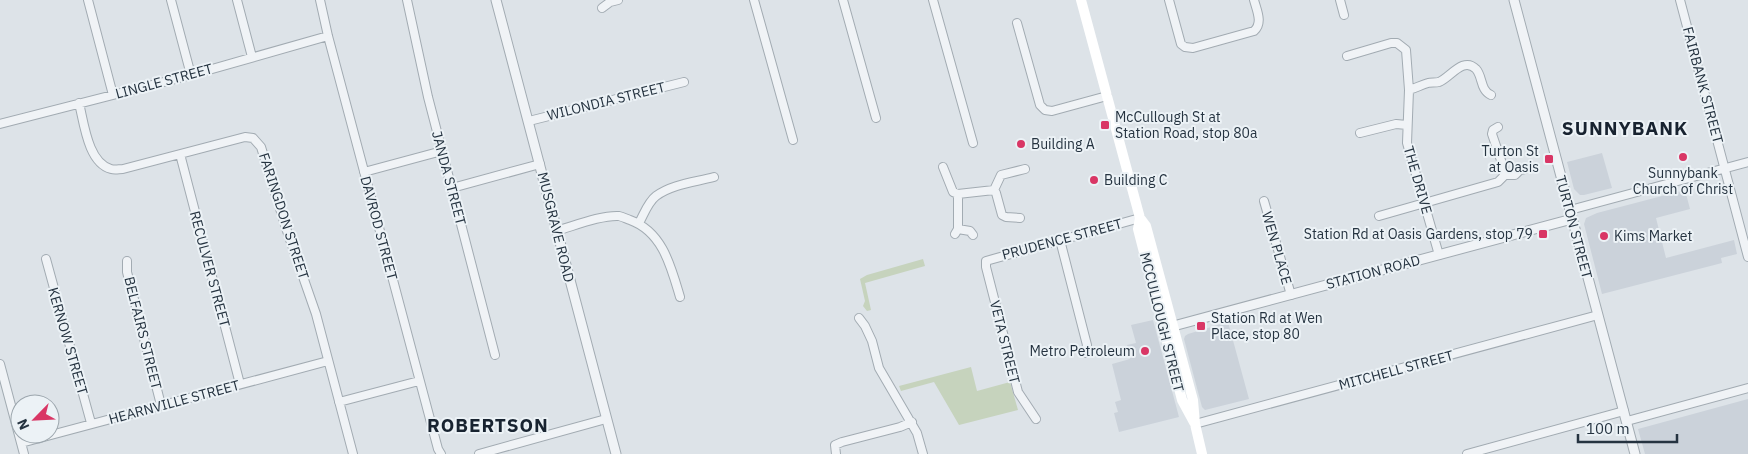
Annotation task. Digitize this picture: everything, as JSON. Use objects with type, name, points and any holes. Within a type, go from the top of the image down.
[{"type":"main road","name":"MCCULLOUGH STREET","points":[[1081,0],[1140,218],[1146,226],[1169,327],[1182,400],[1195,424],[1202,454]]},
{"type":"street","points":[[88,0],[113,95]]},
{"type":"street","points":[[171,0],[191,74]]},
{"type":"street","points":[[237,0],[252,57]]},
{"type":"street","name":"DAVROD STREET","points":[[320,0],[419,381],[438,450],[442,454]]},
{"type":"street","name":"JANDA STREET","points":[[407,0],[428,97],[495,355]]},
{"type":"street","name":"MUSGRAVE ROAD","points":[[496,0],[616,454]]},
{"type":"street","points":[[602,8],[610,2],[618,0]]},
{"type":"street","points":[[754,0],[793,140]]},
{"type":"street","points":[[843,0],[876,118]]},
{"type":"street","points":[[933,0],[973,143]]},
{"type":"street","points":[[1170,0],[1181,44],[1185,47],[1193,48],[1254,31],[1258,28],[1260,22],[1254,0]]},
{"type":"street","points":[[1340,0],[1344,14]]},
{"type":"street","name":"TURTON STREET","points":[[1514,0],[1635,454]]},
{"type":"street","name":"FAIRBANK STREET","points":[[1680,0],[1748,257]]},
{"type":"street","points":[[1017,23],[1040,105],[1045,110],[1052,111],[1107,96]]},
{"type":"street","name":"LINGLE STREET","points":[[0,124],[328,36]]},
{"type":"street","name":"THE DRIVE","points":[[1347,56],[1391,43],[1402,45],[1406,50],[1409,90],[1407,143],[1439,255]]},
{"type":"street","points":[[1409,90],[1425,84],[1441,82],[1458,68],[1467,65],[1474,67],[1480,74],[1484,89],[1491,95]]},
{"type":"street","name":"WILONDIA STREET","points":[[529,121],[684,82]]},
{"type":"street","name":"FARINGDON STREET","points":[[79,104],[95,157],[102,165],[111,169],[123,169],[245,137],[253,138],[261,147],[286,228],[316,314],[353,454]]},
{"type":"street","points":[[1360,133],[1396,124],[1407,126]]},
{"type":"street","points":[[1379,216],[1498,182],[1504,175],[1503,164],[1492,134],[1493,130],[1498,127]]},
{"type":"street","points":[[364,172],[442,151]]},
{"type":"street","name":"RECULVER STREET","points":[[180,154],[240,384]]},
{"type":"street","name":"STATION ROAD","points":[[1169,327],[1439,255],[1748,162]]},
{"type":"street","points":[[452,188],[540,164]]},
{"type":"street","points":[[943,167],[953,192],[958,194],[994,190]]},
{"type":"street","points":[[994,190],[1002,176],[1025,168]]},
{"type":"street","points":[[1504,175],[1515,175],[1525,168]]},
{"type":"street","points":[[640,223],[645,211],[656,196],[677,187],[714,177]]},
{"type":"street","points":[[994,190],[1002,215],[1006,218],[1020,218]]},
{"type":"street","points":[[958,194],[957,232],[970,231],[974,235]]},
{"type":"street","name":"WEN PLACE","points":[[1264,201],[1291,294]]},
{"type":"street","points":[[556,231],[601,218],[620,216],[640,223],[664,249],[680,297]]},
{"type":"street","name":"PRUDENCE STREET","points":[[986,261],[1140,218]]},
{"type":"street","points":[[1060,240],[1087,345],[1085,353]]},
{"type":"street","name":"KERNOW STREET","points":[[46,259],[91,423]]},
{"type":"street","name":"BELFAIRS STREET","points":[[127,261],[127,272],[161,405]]},
{"type":"street","name":"VETA STREET","points":[[986,261],[986,268],[1018,392],[1036,419]]},
{"type":"street","name":"MITCHELL STREET","points":[[1195,424],[1598,315]]},
{"type":"street","points":[[859,318],[872,341],[879,368],[912,422],[923,454]]},
{"type":"street","name":"HEARNVILLE STREET","points":[[60,432],[328,361]]},
{"type":"street","points":[[0,364],[10,400]]},
{"type":"street","points":[[339,402],[419,381]]},
{"type":"street","points":[[1626,421],[1748,388]]},
{"type":"street","points":[[1467,454],[1624,411]]},
{"type":"street","points":[[478,454],[606,419]]},
{"type":"street","points":[[836,454],[835,445],[912,422]]},
{"type":"shaded area","points":[[1602,153],[1612,188],[1580,195],[1574,189],[1567,162]]},
{"type":"shaded area","points":[[1685,190],[1690,209],[1656,218],[1666,258],[1734,240],[1737,254],[1721,258],[1722,263],[1602,294],[1584,224],[1586,218],[1597,213]]},
{"type":"shaded area","points":[[1153,320],[1179,417],[1119,432],[1114,413],[1118,412],[1115,402],[1121,400],[1112,364],[1130,359],[1127,345],[1136,343],[1131,325]]},
{"type":"shaded area","points":[[1228,322],[1249,399],[1205,410],[1202,407],[1184,339],[1188,334]]},
{"type":"shaded area","points":[[1748,399],[1748,454],[1645,454],[1638,429]]},
{"type":"green space","points":[[923,259],[925,266],[865,283],[871,310],[867,311],[863,306],[865,301],[860,279],[867,275]]},
{"type":"green space","points":[[971,367],[977,391],[1010,382],[1018,410],[959,425],[934,382],[901,391],[899,386]]},
{"type":"place","name":"McCullough St at Station Road, stop 80a","points":[[1105,125]]},
{"type":"place","name":"Building A","points":[[1021,144]]},
{"type":"place","name":"Sunnybank Church of Christ","points":[[1683,157]]},
{"type":"place","name":"Turton St at Oasis","points":[[1549,159]]},
{"type":"place","name":"Building C","points":[[1094,180]]},
{"type":"place","name":"Station Rd at Oasis Gardens, stop 79","points":[[1543,234]]},
{"type":"place","name":"Kims Market","points":[[1604,236]]},
{"type":"place","name":"Station Rd at Wen Place, stop 80","points":[[1201,326]]},
{"type":"place","name":"Metro Petroleum","points":[[1145,351]]},
{"type":"district","name":"SUNNYBANK","points":[[1625,128]]},
{"type":"district","name":"ROBERTSON","points":[[488,425]]}]
